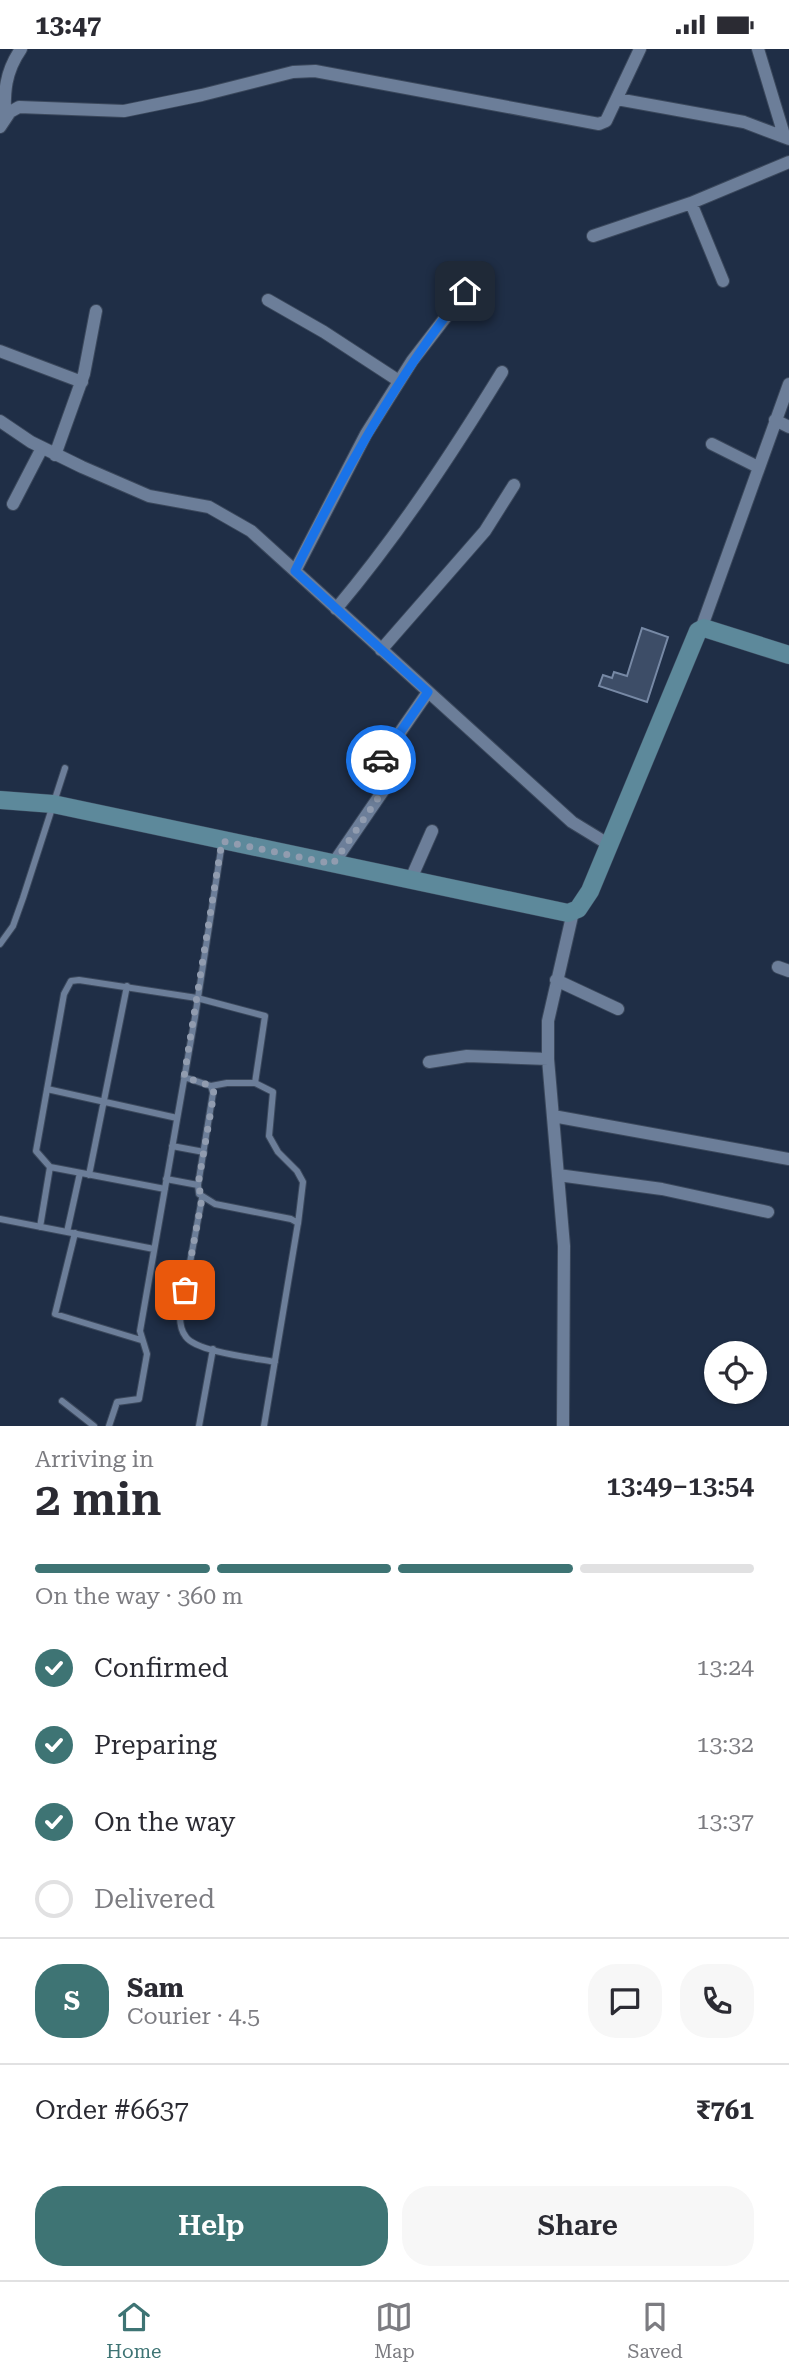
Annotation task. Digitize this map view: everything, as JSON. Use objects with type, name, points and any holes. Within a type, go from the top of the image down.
[{"type":"main road","points":[[0,800],[54,804],[562,913],[573,912],[590,891],[696,633],[701,629],[789,655]]},
{"type":"street","points":[[3,123],[5,82],[12,62],[21,49]]},
{"type":"street","points":[[3,123],[14,108],[19,107],[124,111],[306,71],[599,124],[606,121],[640,49]]},
{"type":"street","points":[[758,49],[786,137]]},
{"type":"street","points":[[617,99],[744,122],[786,137]]},
{"type":"street","points":[[593,236],[691,203],[789,162]]},
{"type":"street","points":[[691,203],[723,281]]},
{"type":"street","points":[[295,571],[349,464],[399,381],[479,274]]},
{"type":"street","points":[[268,300],[324,332],[399,381]]},
{"type":"street","points":[[55,455],[90,354],[96,310]]},
{"type":"street","points":[[0,351],[82,382]]},
{"type":"street","points":[[336,609],[410,516],[502,372]]},
{"type":"street","points":[[701,629],[789,384]]},
{"type":"street","points":[[775,420],[789,427]]},
{"type":"street","points":[[0,421],[55,455],[149,496],[195,503],[219,511],[251,531],[572,822],[608,844]]},
{"type":"street","points":[[712,444],[758,467]]},
{"type":"street","points":[[13,504],[42,448]]},
{"type":"street","points":[[381,650],[485,531],[514,485]]},
{"type":"street","points":[[333,864],[385,788],[386,782],[376,772],[376,767],[428,692]]},
{"type":"street","points":[[410,881],[432,831]]},
{"type":"street","points":[[563,1426],[564,1246],[548,1059],[548,1021],[573,912]]},
{"type":"street","points":[[556,980],[618,1009]]},
{"type":"street","points":[[429,1062],[467,1056],[548,1059]]},
{"type":"street","points":[[553,1116],[789,1159]]},
{"type":"street","points":[[558,1175],[662,1189],[768,1212]]},
{"type":"lane","points":[[0,944],[13,926],[65,768]]},
{"type":"lane","points":[[108,1426],[117,1402],[140,1397],[147,1354],[140,1331],[222,841]]},
{"type":"lane","points":[[164,1189],[50,1167],[36,1153],[66,985],[79,980],[127,986],[197,998],[265,1016],[255,1083]]},
{"type":"lane","points":[[89,1175],[127,986]]},
{"type":"lane","points":[[184,1077],[211,1086],[255,1083],[273,1092],[269,1136],[278,1152],[298,1171],[303,1182],[264,1426]]},
{"type":"lane","points":[[211,1086],[213,1100],[198,1185],[202,1198],[180,1325],[187,1339],[213,1349],[275,1362]]},
{"type":"lane","points":[[47,1089],[177,1118]]},
{"type":"lane","points":[[172,1146],[204,1152]]},
{"type":"lane","points":[[40,1227],[50,1167]]},
{"type":"lane","points":[[80,1173],[55,1314],[141,1341]]},
{"type":"lane","points":[[166,1179],[198,1185]]},
{"type":"lane","points":[[202,1198],[233,1208],[291,1219],[298,1224]]},
{"type":"lane","points":[[0,1219],[154,1249]]},
{"type":"lane","points":[[198,1426],[213,1349]]},
{"type":"lane","points":[[62,1401],[94,1426]]},
{"type":"building","points":[[642,628],[668,637],[647,702],[599,686],[603,675],[612,678],[614,672],[627,676]]},
{"type":"way so far","points":[[185,1290],[202,1198],[198,1185],[214,1093],[211,1086],[184,1077],[222,841],[333,864],[385,788],[384,778],[376,772],[381,760]]},
{"type":"route","points":[[381,760],[428,692],[295,571],[366,435],[412,361],[465,291]]}]
